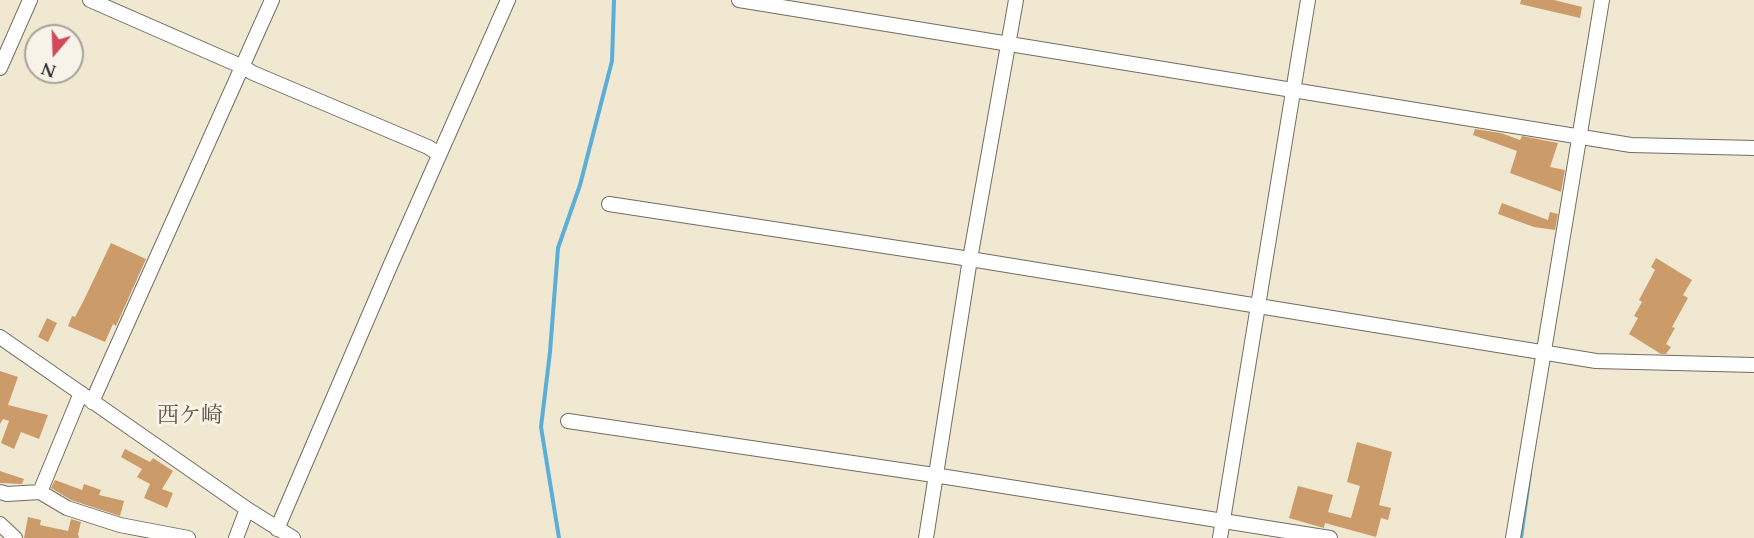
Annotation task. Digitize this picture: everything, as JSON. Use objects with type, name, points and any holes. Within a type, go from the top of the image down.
[{"type":"street","points":[[0,68],[30,0]]},
{"type":"street","points":[[90,0],[253,73],[429,147],[440,154]]},
{"type":"street","points":[[40,492],[243,67],[272,0]]},
{"type":"street","points":[[277,529],[508,0]]},
{"type":"street","points":[[739,0],[1630,145],[1754,148]]},
{"type":"street","points":[[926,538],[934,475],[970,259],[1016,0]]},
{"type":"street","points":[[1220,538],[1308,0]]},
{"type":"street","points":[[1514,538],[1602,0]]},
{"type":"street","points":[[609,204],[970,259],[1596,361],[1754,365]]},
{"type":"street","points":[[0,337],[247,509],[293,538]]},
{"type":"street","points":[[568,421],[934,475],[1330,538]]},
{"type":"street","points":[[0,492],[7,494],[40,492],[67,508],[120,525],[189,538]]},
{"type":"street","points":[[236,538],[247,509]]},
{"type":"street","points":[[0,524],[15,538]]},
{"type":"building","points":[[1521,0],[1554,0],[1582,7],[1580,18],[1520,4]]},
{"type":"building","points":[[1475,129],[1501,133],[1520,140],[1522,136],[1558,143],[1550,167],[1565,170],[1561,192],[1510,173],[1517,151],[1473,135]]},
{"type":"building","points":[[1502,203],[1548,220],[1550,212],[1558,214],[1555,230],[1534,227],[1498,214]]},
{"type":"building","points":[[111,243],[146,259],[116,326],[113,324],[105,342],[68,326],[72,316],[75,317],[84,300]]},
{"type":"building","points":[[1656,258],[1692,280],[1683,295],[1688,298],[1672,327],[1675,328],[1666,344],[1671,347],[1666,354],[1661,354],[1629,334],[1638,318],[1634,316],[1642,302],[1639,300],[1655,270],[1651,267]]},
{"type":"building","points":[[47,318],[57,323],[48,342],[38,337]]},
{"type":"building","points":[[0,371],[18,377],[8,405],[48,415],[39,439],[21,432],[14,449],[1,443],[9,421],[3,419],[0,424]]},
{"type":"building","points":[[1357,442],[1392,452],[1379,505],[1391,508],[1388,520],[1381,518],[1376,537],[1325,523],[1324,528],[1289,518],[1298,486],[1333,495],[1328,512],[1351,518],[1360,486],[1347,482]]},
{"type":"building","points":[[125,449],[150,462],[153,458],[173,471],[162,489],[173,493],[167,508],[144,498],[150,484],[137,477],[142,469],[121,457]]},
{"type":"building","points":[[0,471],[24,479],[22,484],[0,483]]},
{"type":"building","points":[[55,480],[82,490],[84,484],[101,490],[99,495],[124,501],[120,516],[71,500],[51,488]]},
{"type":"building","points":[[28,517],[41,520],[40,525],[68,531],[71,519],[81,522],[79,538],[24,538]]},
{"type":"waterway","points":[[559,538],[541,427],[550,352],[558,248],[580,185],[612,61],[614,0]]},
{"type":"waterway","points":[[1521,538],[1530,473]]},
{"type":"district","name":"西ケ崎","points":[[190,417]]}]
